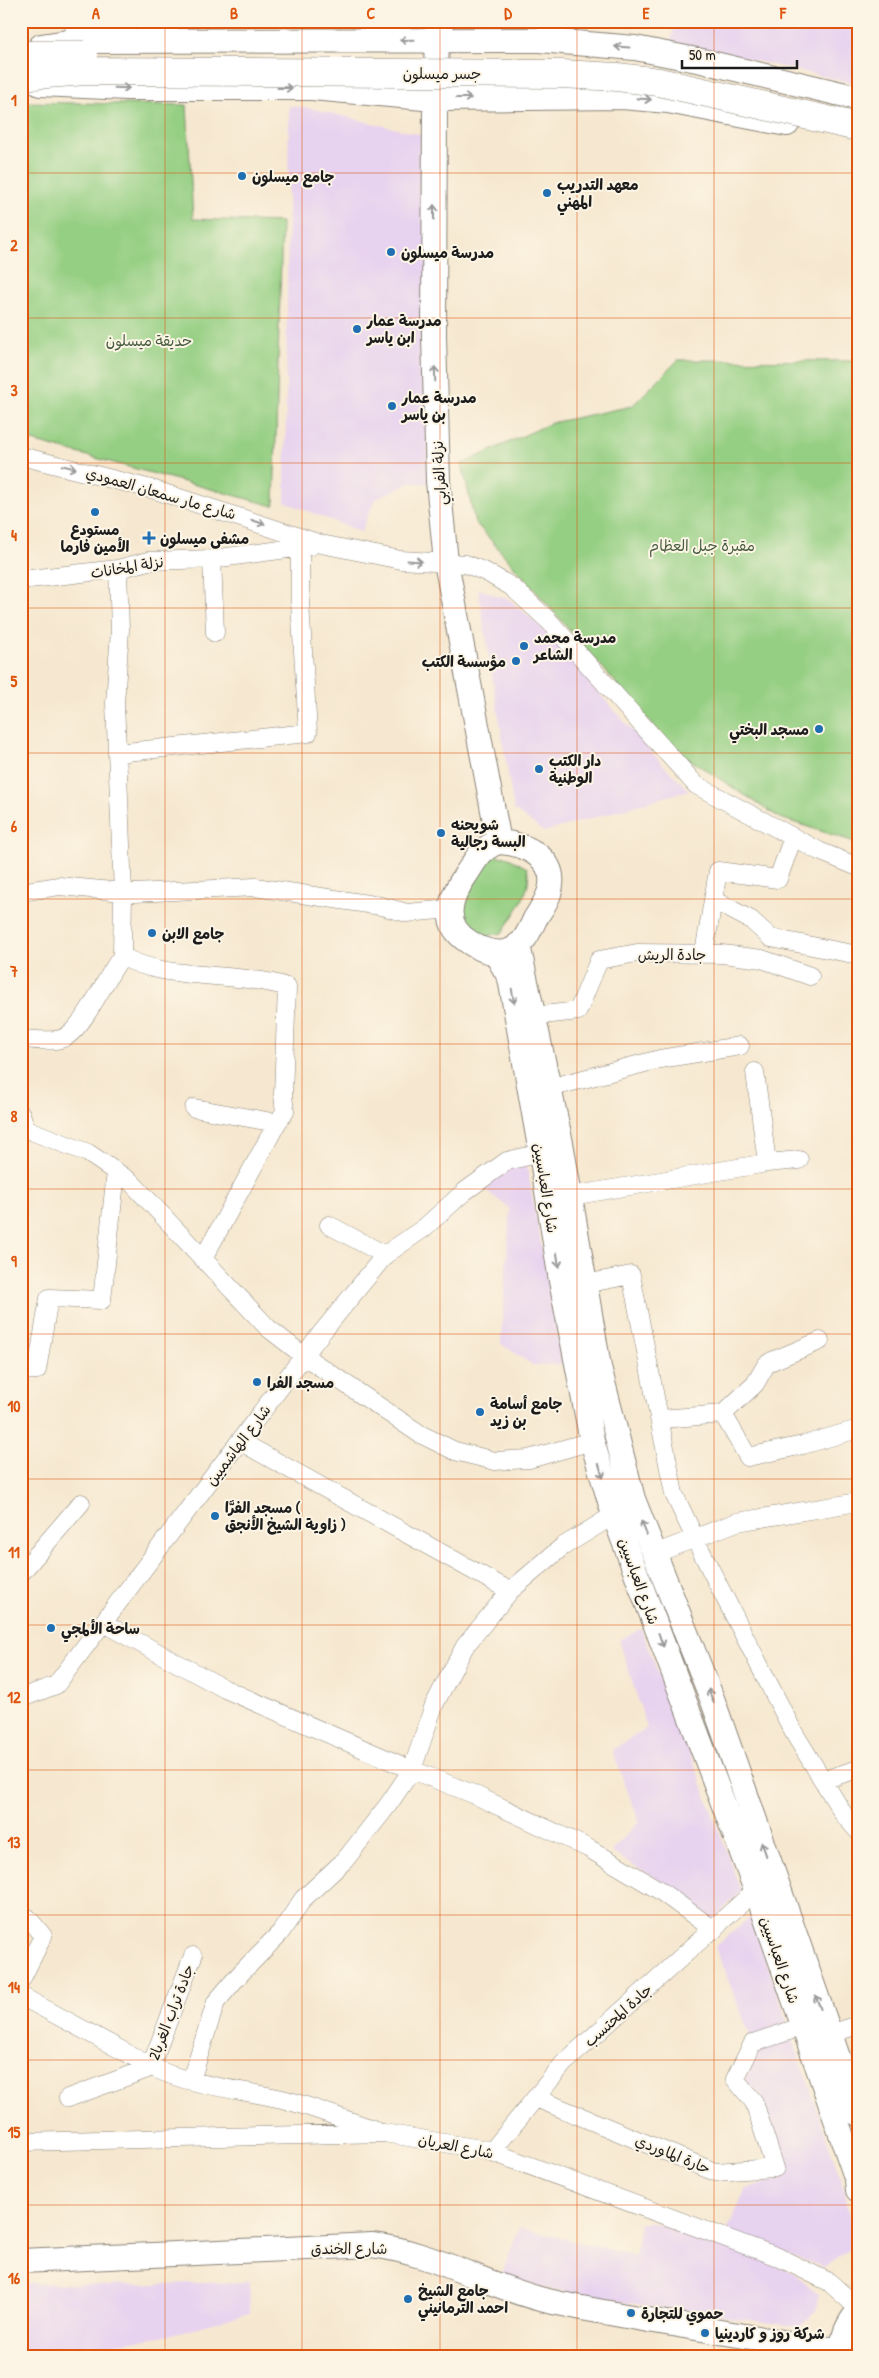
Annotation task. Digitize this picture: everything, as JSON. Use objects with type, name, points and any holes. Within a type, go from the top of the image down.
[{"type":"main road","points":[[21,50],[74,31],[307,32],[440,30],[635,48],[702,61],[858,98]]},
{"type":"main road","name":"نزلة الفرابي","points":[[440,30],[435,99],[434,336],[438,481],[446,562],[499,842]]},
{"type":"main road","name":"جسر ميسلون","points":[[21,55],[616,62],[698,74],[858,109]]},
{"type":"main road","name":"جسر ميسلون","points":[[21,76],[114,71],[561,74],[617,77],[696,89],[858,127]]},
{"type":"main road","points":[[21,82],[128,88],[312,88],[435,99],[622,97],[659,100],[858,138]]},
{"type":"main road","points":[[499,842],[524,846],[541,858],[552,876],[548,896],[527,935],[518,945],[508,951],[495,952],[480,949],[456,931],[450,910],[456,889],[481,851],[499,842]]},
{"type":"main road","name":"شارع العباسيين","points":[[518,945],[571,1196],[599,1367],[632,1499],[713,1701],[858,2114]]},
{"type":"main road","name":"شارع العباسيين","points":[[495,952],[510,978],[541,1153],[561,1281],[592,1441],[614,1515],[756,1890],[804,2026],[858,2190]]},
{"type":"main road","name":"شارع الخندق","points":[[21,2261],[372,2245],[398,2248],[425,2256],[486,2282],[542,2300],[844,2354]]},
{"type":"main road","points":[[844,2354],[844,2336],[850,2322],[858,2312]]},
{"type":"street","points":[[539,40],[564,21]]},
{"type":"street","name":"شارع مار سمعان العمودي","points":[[21,456],[155,490],[321,544],[401,560],[466,564],[486,572],[512,587],[549,621],[696,785],[793,836],[858,867]]},
{"type":"street","name":"نزلة المخانات","points":[[21,580],[118,569],[148,561],[212,559],[321,544]]},
{"type":"street","points":[[117,752],[308,733],[300,602],[300,548]]},
{"type":"street","points":[[212,559],[215,633]]},
{"type":"street","points":[[21,1039],[54,1040],[67,1036],[88,1011],[122,956],[123,892],[115,703],[120,630],[118,569]]},
{"type":"street","points":[[704,953],[718,871],[778,879],[793,836]]},
{"type":"street","points":[[21,892],[59,886],[134,893],[255,887],[381,906],[408,913],[450,910]]},
{"type":"street","points":[[713,900],[752,920],[771,938],[858,955]]},
{"type":"street","name":"جادة الريش","points":[[534,1016],[578,1011],[599,960],[637,953],[704,953],[762,958],[810,976]]},
{"type":"street","points":[[122,956],[134,964],[160,969],[267,980],[287,987],[282,1095],[285,1112],[277,1123],[202,1259]]},
{"type":"street","points":[[549,1088],[660,1059],[740,1046]]},
{"type":"street","points":[[755,1072],[767,1164]]},
{"type":"street","points":[[194,1108],[277,1123]]},
{"type":"street","points":[[21,1114],[26,1129],[88,1153],[131,1182],[268,1328],[304,1356],[420,1434],[455,1451],[495,1461],[529,1459],[592,1441]]},
{"type":"street","name":"شارع الهاشميين","points":[[21,1698],[56,1685],[304,1356],[385,1255],[424,1228],[464,1192],[507,1161],[541,1153]]},
{"type":"street","points":[[571,1196],[799,1160]]},
{"type":"street","points":[[21,1371],[38,1370],[49,1298],[102,1300],[116,1172]]},
{"type":"street","points":[[329,1225],[385,1255]]},
{"type":"street","points":[[585,1284],[632,1275],[674,1494],[794,1733],[844,1815],[858,1831]]},
{"type":"street","points":[[661,1420],[723,1414],[755,1384],[766,1365],[820,1341]]},
{"type":"street","points":[[723,1414],[748,1457],[802,1446],[858,1429]]},
{"type":"street","points":[[241,1442],[510,1591]]},
{"type":"street","points":[[654,1554],[737,1522],[858,1502]]},
{"type":"street","points":[[21,1573],[81,1503]]},
{"type":"street","points":[[191,2080],[216,2002],[239,1974],[280,1933],[303,1899],[345,1860],[388,1805],[412,1770],[434,1705],[465,1646],[510,1591],[562,1547],[614,1515]]},
{"type":"street","points":[[103,1623],[225,1689],[412,1770],[473,1794],[588,1848],[659,1890],[714,1930]]},
{"type":"street","points":[[823,1780],[858,1769]]},
{"type":"street","name":"جادة المحتسب","points":[[492,2151],[564,2063],[714,1930],[756,1890]]},
{"type":"street","points":[[21,1915],[28,1918],[43,1936],[21,1980]]},
{"type":"street","name":"جادة تراب الغربا2","points":[[150,2068],[193,1956]]},
{"type":"street","points":[[21,1996],[134,2057],[150,2068],[191,2080],[284,2100],[384,2133]]},
{"type":"street","points":[[830,2034],[858,2025]]},
{"type":"street","name":"حارة الماوردي","points":[[536,2098],[715,2172],[775,2168],[754,2102],[735,2079],[753,2043],[804,2026]]},
{"type":"street","points":[[68,2098],[150,2068]]},
{"type":"street","name":"شارع العريان","points":[[21,2142],[384,2133],[492,2151],[778,2257],[829,2282],[858,2308]]},
{"type":"shaded area","points":[[675,21],[858,21],[858,84],[671,42]]},
{"type":"shaded area","name":"مدرسة عمار ابن ياسر","points":[[289,106],[308,108],[427,136],[428,484],[412,482],[375,499],[361,532],[285,502]]},
{"type":"shaded area","points":[[478,589],[510,600],[547,632],[574,660],[605,700],[669,771],[689,790],[544,832],[514,810]]},
{"type":"shaded area","points":[[526,1162],[563,1364],[533,1365],[501,1344],[510,1209],[478,1184],[504,1165]]},
{"type":"shaded area","points":[[641,1629],[694,1763],[741,1891],[713,1921],[664,1883],[611,1852],[639,1821],[612,1750],[647,1728],[619,1640]]},
{"type":"shaded area","points":[[751,1916],[841,2180],[852,2227],[850,2249],[824,2267],[726,2233],[746,2188],[785,2178],[760,2094],[744,2081],[757,2053],[715,1947]]},
{"type":"shaded area","points":[[640,2223],[655,2223],[764,2260],[794,2273],[819,2294],[816,2311],[800,2327],[600,2299],[517,2282],[502,2274],[519,2228],[635,2256]]},
{"type":"shaded area","points":[[250,2282],[249,2313],[161,2337],[21,2357],[21,2283],[109,2285]]},
{"type":"green space","name":"حديقة ميسلون","points":[[21,102],[187,105],[193,219],[282,222],[274,506],[21,438]]},
{"type":"green space","name":"مقبرة جبل العظام","points":[[678,360],[858,361],[858,843],[780,818],[675,750],[475,522],[462,464],[551,423],[632,406]]},
{"type":"green space","points":[[496,856],[507,857],[527,868],[528,885],[521,902],[502,933],[482,937],[465,929],[456,907],[487,859]]},
{"type":"place","name":"جامع ميسلون","points":[[242,176]]},
{"type":"place","name":"معهد التدريب المهني","points":[[547,193]]},
{"type":"place","name":"مدرسة ميسلون","points":[[391,252]]},
{"type":"place","name":"مدرسة عمار ابن ياسر","points":[[357,329]]},
{"type":"place","name":"مدرسة عمار بن ياسر","points":[[392,406]]},
{"type":"place","name":"مستودع الأمين فارما","points":[[95,512]]},
{"type":"place","name":"مشفى ميسلون","points":[[149,538]]},
{"type":"place","name":"مدرسة محمد الشاعر","points":[[524,646]]},
{"type":"place","name":"مؤسسة الكتب","points":[[516,661]]},
{"type":"place","name":"مسجد البختي","points":[[819,729]]},
{"type":"place","name":"دار الكتب الوطنية","points":[[539,769]]},
{"type":"place","name":"شويحنه البسة رجالية","points":[[441,833]]},
{"type":"place","name":"جامع الابن","points":[[152,933]]},
{"type":"place","name":"مسجد الفرا","points":[[257,1382]]},
{"type":"place","name":"جامع أسامة بن زيد","points":[[480,1412]]},
{"type":"place","name":"مسجد الفرَّا ( زاوية الشيخ الأنجق )","points":[[215,1516]]},
{"type":"place","name":"ساحة الألمجي","points":[[51,1628]]},
{"type":"place","name":"جامع الشيخ احمد الترمانيني","points":[[408,2299]]},
{"type":"place","name":"حموي للتجارة","points":[[631,2313]]},
{"type":"place","name":"شركة روز و كاردينيا","points":[[705,2333]]}]
